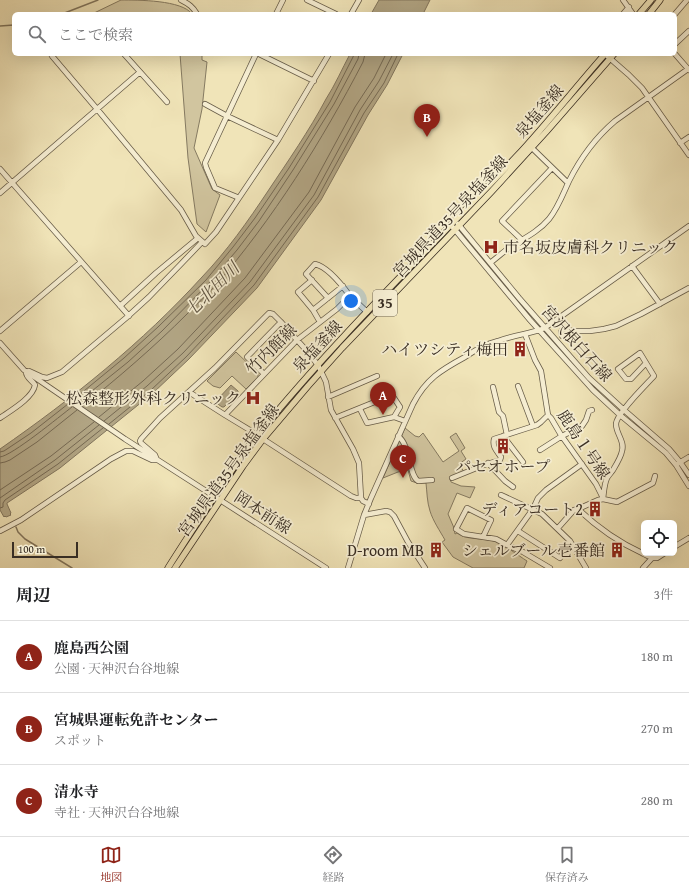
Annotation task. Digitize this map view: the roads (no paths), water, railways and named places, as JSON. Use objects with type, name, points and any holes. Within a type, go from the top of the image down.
[{"type":"main road","points":[[641,12],[651,0]]},
{"type":"main road","points":[[651,12],[660,0]]},
{"type":"main road","name":"泉塩釜線","points":[[168,568],[217,498],[243,454],[279,408],[367,312],[455,225],[536,136],[603,56]]},
{"type":"main road","name":"宮城県道35号泉塩釜線","points":[[175,568],[217,498],[303,390],[455,225],[532,148],[612,56]]},
{"type":"street","points":[[182,0],[193,7],[196,12]]},
{"type":"street","points":[[277,12],[283,0]]},
{"type":"street","points":[[307,0],[332,12]]},
{"type":"street","points":[[352,12],[359,0]]},
{"type":"street","points":[[624,0],[632,12]]},
{"type":"street","points":[[677,12],[687,0],[689,2]]},
{"type":"street","points":[[625,12],[629,7]]},
{"type":"street","points":[[677,42],[689,31]]},
{"type":"street","points":[[52,56],[181,210],[196,236],[205,244],[216,232],[278,140],[328,56]]},
{"type":"street","points":[[126,56],[167,102]]},
{"type":"street","points":[[238,200],[237,197],[215,188],[205,163],[257,56]]},
{"type":"street","points":[[262,56],[314,81]]},
{"type":"street","points":[[612,56],[648,97],[689,155]]},
{"type":"street","points":[[490,263],[511,247],[536,232],[554,213],[568,183],[584,155],[604,130],[689,69],[677,56]]},
{"type":"street","points":[[0,193],[140,72]]},
{"type":"street","points":[[205,104],[278,140]]},
{"type":"street","points":[[680,143],[689,137]]},
{"type":"street","points":[[532,148],[568,183]]},
{"type":"street","points":[[522,240],[502,221],[552,168]]},
{"type":"street","points":[[0,169],[129,316]]},
{"type":"street","points":[[455,225],[530,320],[570,365],[593,390],[620,415],[678,463],[689,486]]},
{"type":"street","name":"宮沢根白石線","points":[[455,225],[546,327],[571,359],[589,378],[669,449],[678,463],[689,475]]},
{"type":"street","points":[[348,568],[368,504],[418,393],[425,385],[438,372],[485,345],[546,327],[689,226]]},
{"type":"street","points":[[120,306],[156,273],[200,240]]},
{"type":"street","points":[[25,371],[29,371],[47,378],[62,372],[129,316],[175,271],[200,240]]},
{"type":"street","points":[[0,331],[81,262]]},
{"type":"street","points":[[328,298],[306,274],[314,264],[319,265],[338,280],[350,296],[367,312]]},
{"type":"street","points":[[632,266],[660,304]]},
{"type":"street","points":[[312,280],[298,292],[313,310],[320,322]]},
{"type":"street","points":[[313,310],[343,286]]},
{"type":"street","points":[[572,331],[590,331],[616,326],[689,288]]},
{"type":"street","name":"竹内館線","points":[[225,415],[297,340],[337,309],[350,296]]},
{"type":"street","points":[[158,460],[155,455],[141,443],[141,439],[160,418],[214,368],[269,313],[273,314],[281,322],[318,365],[326,382],[331,410],[353,449],[359,463],[361,498],[368,504]]},
{"type":"street","points":[[264,374],[247,357],[281,322]]},
{"type":"street","name":"鹿島１号線","points":[[525,334],[535,360],[541,370],[548,415],[596,484],[603,499]]},
{"type":"street","points":[[0,343],[25,371],[28,378],[35,385],[34,390],[16,408],[0,418]]},
{"type":"street","points":[[603,499],[608,476],[612,472],[623,446],[616,422],[624,410],[654,376],[640,353],[618,369],[626,378],[631,379],[646,363]]},
{"type":"street","name":"岡本前線","points":[[25,371],[125,439],[326,568]]},
{"type":"street","points":[[328,397],[377,376]]},
{"type":"street","points":[[518,386],[533,426]]},
{"type":"street","points":[[493,387],[499,412],[502,416],[505,435],[523,462]]},
{"type":"street","points":[[189,392],[258,435]]},
{"type":"street","points":[[335,418],[392,395],[400,407],[394,416]]},
{"type":"street","points":[[360,409],[367,423],[394,416],[405,421]]},
{"type":"street","points":[[540,450],[562,436],[582,426],[589,411],[592,410]]},
{"type":"street","points":[[452,478],[488,463],[500,460],[501,457],[492,443],[494,439],[533,426],[541,422],[548,415]]},
{"type":"street","points":[[398,436],[404,442],[415,479],[418,481],[432,480]]},
{"type":"street","points":[[263,439],[351,496],[361,498]]},
{"type":"street","points":[[0,531],[21,520],[126,451],[134,451],[152,460],[158,460]]},
{"type":"street","points":[[678,463],[689,457]]},
{"type":"street","points":[[488,463],[505,481],[513,487]]},
{"type":"street","points":[[507,545],[533,509],[538,498],[546,490],[582,464]]},
{"type":"street","points":[[558,528],[574,510],[603,499],[617,502],[653,483],[655,476]]},
{"type":"street","points":[[500,495],[542,514],[570,541],[586,568]]},
{"type":"street","points":[[483,537],[492,520],[467,508],[456,529],[464,534],[483,537],[496,539],[523,552],[550,568]]},
{"type":"street","points":[[578,509],[590,521],[629,547],[653,557],[657,558],[660,556]]},
{"type":"street","points":[[364,515],[386,511],[390,512],[394,516],[408,542],[425,568]]},
{"type":"street","points":[[518,531],[560,558],[570,541]]},
{"type":"street","points":[[677,545],[689,538]]},
{"type":"street","points":[[643,568],[653,557]]},
{"type":"water","points":[[379,0],[430,0],[424,12],[372,12]]},
{"type":"water","name":"七北田川","points":[[349,56],[402,56],[321,200],[257,288],[189,359],[153,393],[60,468],[7,503],[11,515],[4,517],[0,510],[0,449],[54,410],[106,369],[156,324],[211,267],[245,225],[313,123]]},
{"type":"water","points":[[231,385],[238,392],[224,407],[222,407],[215,402]]},
{"type":"waterway","points":[[67,12],[98,0]]},
{"type":"waterway","points":[[0,26],[12,25]]},
{"type":"waterway","points":[[16,527],[18,532],[25,539],[72,568]]},
{"type":"place","name":"宮城県運転免許センター","points":[[427,137]]},
{"type":"place","name":"市名坂皮膚科クリニック","points":[[491,247]]},
{"type":"place","name":"ハイツシティ梅田","points":[[520,349]]},
{"type":"place","name":"松森整形外科クリニック","points":[[253,398]]},
{"type":"place","name":"鹿島西公園","points":[[383,415]]},
{"type":"place","name":"パセオホープ","points":[[503,446]]},
{"type":"place","name":"清水寺","points":[[403,478]]},
{"type":"place","name":"ディアコート2","points":[[595,509]]},
{"type":"place","name":"D-room MB","points":[[436,550]]},
{"type":"place","name":"シェルブール壱番館","points":[[617,550]]}]
